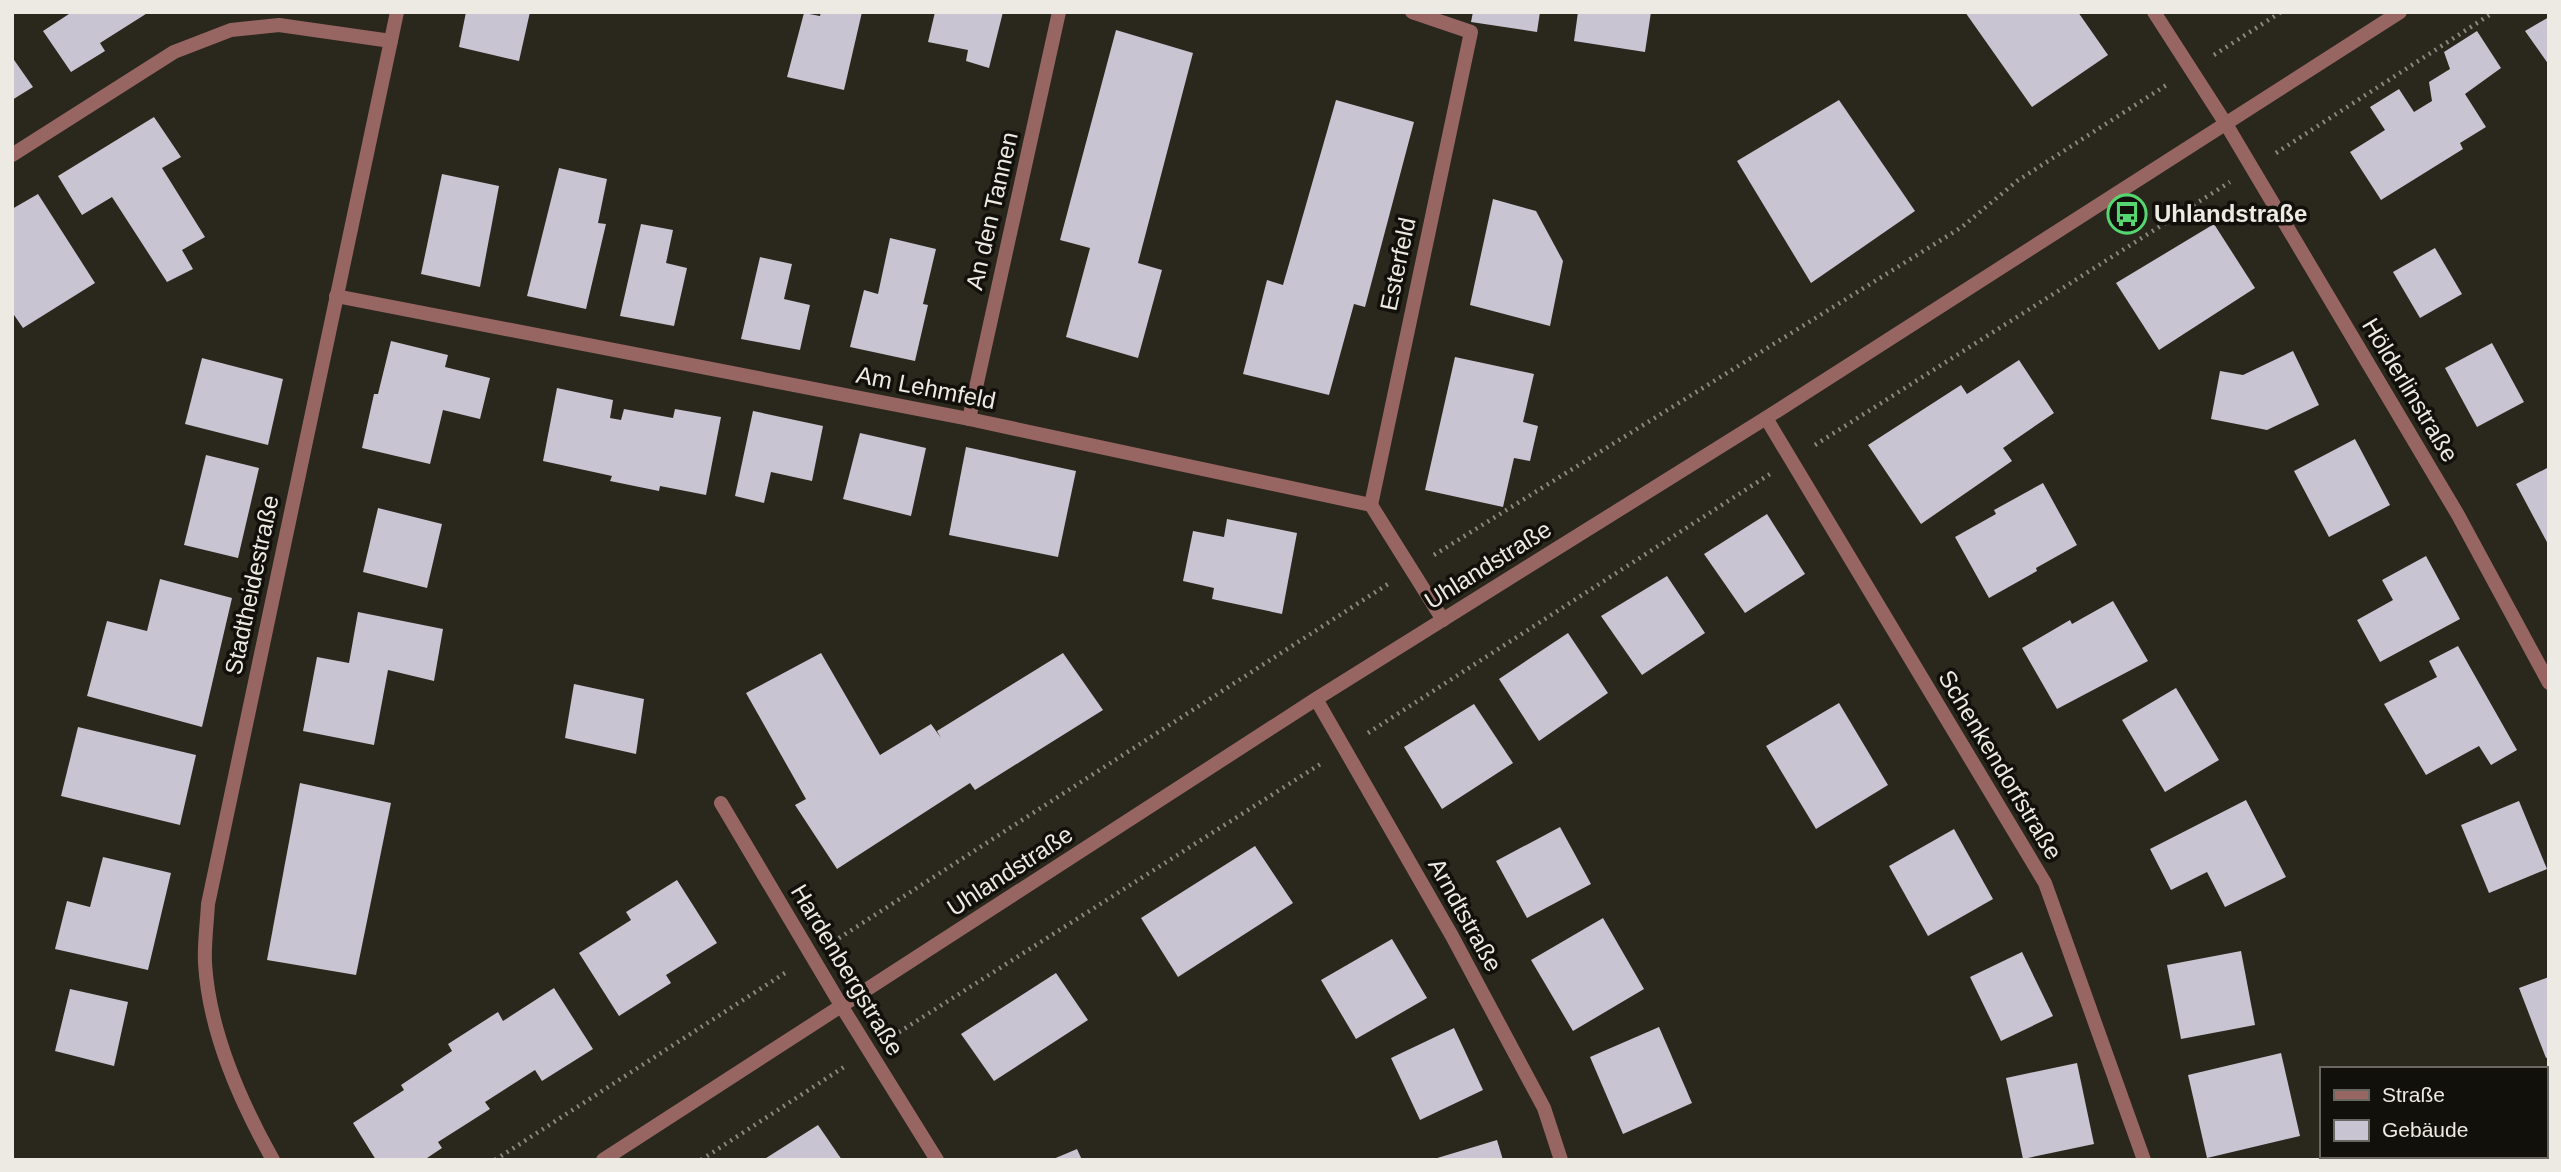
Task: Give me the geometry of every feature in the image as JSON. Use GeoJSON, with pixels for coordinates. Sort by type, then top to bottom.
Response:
{"type":"FeatureCollection","features":[{"type":"Feature","properties":{"kind":"street","name":"Stadtheidestraße"},"geometry":{"type":"LineString","coordinates":[[273,1160],[251,1122],[223,1051],[210,999],[205,963],[208,904],[397,12]]}},
{"type":"Feature","properties":{"kind":"street","name":"An den Tannen"},"geometry":{"type":"LineString","coordinates":[[969,419],[1059,12]]}},
{"type":"Feature","properties":{"kind":"street","name":"Esterfeld"},"geometry":{"type":"LineString","coordinates":[[1371,505],[1471,32],[1412,12]]}},
{"type":"Feature","properties":{"kind":"street","name":"Hölderlinstraße"},"geometry":{"type":"LineString","coordinates":[[2154,12],[2226,124],[2458,515],[2549,682]]}},
{"type":"Feature","properties":{"kind":"street","name":"Uhlandstraße"},"geometry":{"type":"LineString","coordinates":[[603,1160],[1316,699],[1766,418],[2400,12]]}},
{"type":"Feature","properties":{"kind":"street"},"geometry":{"type":"LineString","coordinates":[[12,155],[174,52],[231,30],[279,25],[391,41]]}},
{"type":"Feature","properties":{"kind":"street","name":"Am Lehmfeld"},"geometry":{"type":"LineString","coordinates":[[336,296],[969,419],[1371,505]]}},
{"type":"Feature","properties":{"kind":"street","name":"Schenkendorfstraße"},"geometry":{"type":"LineString","coordinates":[[1766,418],[2045,883],[2144,1160]]}},
{"type":"Feature","properties":{"kind":"street"},"geometry":{"type":"LineString","coordinates":[[1371,505],[1443,620]]}},
{"type":"Feature","properties":{"kind":"street","name":"Arndtstraße"},"geometry":{"type":"LineString","coordinates":[[1316,699],[1452,936],[1544,1108],[1561,1160]]}},
{"type":"Feature","properties":{"kind":"street","name":"Hardenbergstraße"},"geometry":{"type":"LineString","coordinates":[[720,803],[937,1160]]}},
{"type":"Feature","properties":{"kind":"path"},"geometry":{"type":"LineString","coordinates":[[701,1160],[2494,12]]}},
{"type":"Feature","properties":{"kind":"building"},"geometry":{"type":"Polygon","coordinates":[[[72,12],[149,12],[100,43],[105,51],[71,72],[43,31],[72,12]]]}},
{"type":"Feature","properties":{"kind":"building"},"geometry":{"type":"Polygon","coordinates":[[[466,12],[530,12],[519,61],[459,47],[466,12]]]}},
{"type":"Feature","properties":{"kind":"building"},"geometry":{"type":"Polygon","coordinates":[[[821,12],[862,12],[844,90],[787,77],[804,13],[820,16],[821,12]]]}},
{"type":"Feature","properties":{"kind":"building"},"geometry":{"type":"Polygon","coordinates":[[[935,12],[1003,12],[989,68],[966,61],[968,50],[928,42],[935,12]]]}},
{"type":"Feature","properties":{"kind":"building"},"geometry":{"type":"Polygon","coordinates":[[[1473,12],[1540,12],[1537,32],[1471,22],[1473,12]]]}},
{"type":"Feature","properties":{"kind":"building"},"geometry":{"type":"Polygon","coordinates":[[[1578,12],[1651,12],[1645,52],[1574,41],[1578,12]]]}},
{"type":"Feature","properties":{"kind":"building"},"geometry":{"type":"Polygon","coordinates":[[[1965,12],[2078,12],[2108,55],[2032,107],[1965,12]]]}},
{"type":"Feature","properties":{"kind":"building"},"geometry":{"type":"Polygon","coordinates":[[[2549,17],[2549,65],[2525,31],[2549,17]]]}},
{"type":"Feature","properties":{"kind":"building"},"geometry":{"type":"Polygon","coordinates":[[[1116,30],[1193,53],[1138,263],[1162,270],[1138,358],[1066,337],[1090,248],[1060,240],[1116,30]]]}},
{"type":"Feature","properties":{"kind":"building"},"geometry":{"type":"Polygon","coordinates":[[[2477,31],[2501,68],[2465,94],[2486,127],[2460,143],[2463,149],[2381,200],[2350,152],[2385,130],[2370,107],[2399,89],[2414,112],[2432,101],[2429,82],[2450,69],[2444,52],[2477,31]]]}},
{"type":"Feature","properties":{"kind":"building"},"geometry":{"type":"Polygon","coordinates":[[[12,57],[33,87],[12,100],[12,57]]]}},
{"type":"Feature","properties":{"kind":"building"},"geometry":{"type":"Polygon","coordinates":[[[1336,100],[1414,122],[1365,307],[1354,304],[1329,395],[1243,374],[1267,280],[1283,285],[1336,100]]]}},
{"type":"Feature","properties":{"kind":"building"},"geometry":{"type":"Polygon","coordinates":[[[1839,100],[1915,211],[1811,283],[1737,161],[1839,100]]]}},
{"type":"Feature","properties":{"kind":"building"},"geometry":{"type":"Polygon","coordinates":[[[154,117],[181,157],[162,168],[205,237],[182,250],[193,269],[167,282],[112,197],[82,215],[58,176],[154,117]]]}},
{"type":"Feature","properties":{"kind":"building"},"geometry":{"type":"Polygon","coordinates":[[[559,168],[607,179],[598,223],[606,224],[586,309],[527,296],[559,168]]]}},
{"type":"Feature","properties":{"kind":"building"},"geometry":{"type":"Polygon","coordinates":[[[442,174],[499,186],[480,287],[421,274],[442,174]]]}},
{"type":"Feature","properties":{"kind":"building"},"geometry":{"type":"Polygon","coordinates":[[[38,194],[95,283],[23,328],[12,312],[12,209],[38,194]]]}},
{"type":"Feature","properties":{"kind":"building"},"geometry":{"type":"Polygon","coordinates":[[[1493,199],[1536,211],[1563,261],[1550,326],[1470,305],[1493,199]]]}},
{"type":"Feature","properties":{"kind":"building"},"geometry":{"type":"Polygon","coordinates":[[[641,224],[673,230],[666,263],[687,268],[674,326],[620,316],[641,224]]]}},
{"type":"Feature","properties":{"kind":"building"},"geometry":{"type":"Polygon","coordinates":[[[2214,224],[2255,288],[2159,350],[2116,283],[2214,224]]]}},
{"type":"Feature","properties":{"kind":"building"},"geometry":{"type":"Polygon","coordinates":[[[890,238],[936,249],[923,304],[928,305],[915,361],[850,347],[864,290],[878,294],[890,238]]]}},
{"type":"Feature","properties":{"kind":"building"},"geometry":{"type":"Polygon","coordinates":[[[2435,248],[2462,294],[2420,318],[2393,272],[2435,248]]]}},
{"type":"Feature","properties":{"kind":"building"},"geometry":{"type":"Polygon","coordinates":[[[760,257],[792,264],[784,299],[810,305],[800,350],[741,339],[760,257]]]}},
{"type":"Feature","properties":{"kind":"building"},"geometry":{"type":"Polygon","coordinates":[[[391,341],[448,355],[445,367],[490,378],[480,419],[443,410],[430,464],[362,448],[374,394],[378,394],[391,341]]]}},
{"type":"Feature","properties":{"kind":"building"},"geometry":{"type":"Polygon","coordinates":[[[2492,343],[2524,402],[2477,427],[2445,368],[2492,343]]]}},
{"type":"Feature","properties":{"kind":"building"},"geometry":{"type":"Polygon","coordinates":[[[2293,351],[2319,405],[2267,430],[2211,419],[2220,371],[2243,375],[2293,351]]]}},
{"type":"Feature","properties":{"kind":"building"},"geometry":{"type":"Polygon","coordinates":[[[1455,357],[1534,374],[1523,422],[1538,426],[1530,461],[1514,458],[1503,507],[1425,490],[1455,357]]]}},
{"type":"Feature","properties":{"kind":"building"},"geometry":{"type":"Polygon","coordinates":[[[202,358],[283,379],[268,445],[185,424],[202,358]]]}},
{"type":"Feature","properties":{"kind":"building"},"geometry":{"type":"Polygon","coordinates":[[[2019,360],[2054,413],[2003,448],[2012,461],[1921,524],[1868,445],[1961,385],[1967,394],[2019,360]]]}},
{"type":"Feature","properties":{"kind":"building"},"geometry":{"type":"Polygon","coordinates":[[[557,388],[613,400],[610,418],[621,420],[624,409],[673,418],[675,409],[721,417],[706,495],[660,486],[659,491],[610,481],[612,476],[543,461],[557,388]]]}},
{"type":"Feature","properties":{"kind":"building"},"geometry":{"type":"Polygon","coordinates":[[[753,411],[823,426],[812,481],[771,472],[764,503],[735,496],[753,411]]]}},
{"type":"Feature","properties":{"kind":"building"},"geometry":{"type":"Polygon","coordinates":[[[860,433],[926,448],[911,516],[843,499],[860,433]]]}},
{"type":"Feature","properties":{"kind":"building"},"geometry":{"type":"Polygon","coordinates":[[[2355,439],[2390,505],[2329,537],[2294,471],[2355,439]]]}},
{"type":"Feature","properties":{"kind":"building"},"geometry":{"type":"Polygon","coordinates":[[[966,447],[1076,471],[1058,557],[949,535],[966,447]]]}},
{"type":"Feature","properties":{"kind":"building"},"geometry":{"type":"Polygon","coordinates":[[[206,455],[259,468],[238,558],[184,545],[206,455]]]}},
{"type":"Feature","properties":{"kind":"building"},"geometry":{"type":"Polygon","coordinates":[[[2549,467],[2549,546],[2516,484],[2549,467]]]}},
{"type":"Feature","properties":{"kind":"building"},"geometry":{"type":"Polygon","coordinates":[[[2043,483],[2077,545],[1989,598],[1955,537],[1996,514],[1994,510],[2043,483]]]}},
{"type":"Feature","properties":{"kind":"building"},"geometry":{"type":"Polygon","coordinates":[[[378,508],[442,524],[427,588],[363,572],[378,508]]]}},
{"type":"Feature","properties":{"kind":"building"},"geometry":{"type":"Polygon","coordinates":[[[1767,514],[1805,574],[1745,613],[1704,554],[1767,514]]]}},
{"type":"Feature","properties":{"kind":"building"},"geometry":{"type":"Polygon","coordinates":[[[1227,519],[1297,533],[1282,614],[1212,599],[1214,588],[1183,581],[1193,531],[1224,537],[1227,519]]]}},
{"type":"Feature","properties":{"kind":"building"},"geometry":{"type":"Polygon","coordinates":[[[2426,556],[2460,619],[2380,662],[2357,620],[2393,600],[2382,580],[2426,556]]]}},
{"type":"Feature","properties":{"kind":"building"},"geometry":{"type":"Polygon","coordinates":[[[1667,576],[1705,633],[1642,675],[1601,616],[1667,576]]]}},
{"type":"Feature","properties":{"kind":"building"},"geometry":{"type":"Polygon","coordinates":[[[160,579],[232,598],[202,727],[87,696],[107,621],[147,631],[160,579]]]}},
{"type":"Feature","properties":{"kind":"building"},"geometry":{"type":"Polygon","coordinates":[[[2113,601],[2148,661],[2057,709],[2022,648],[2070,620],[2072,624],[2113,601]]]}},
{"type":"Feature","properties":{"kind":"building"},"geometry":{"type":"Polygon","coordinates":[[[358,612],[443,629],[434,681],[388,670],[374,745],[303,731],[317,657],[349,663],[358,612]]]}},
{"type":"Feature","properties":{"kind":"building"},"geometry":{"type":"Polygon","coordinates":[[[1568,633],[1608,693],[1539,741],[1499,679],[1568,633]]]}},
{"type":"Feature","properties":{"kind":"building"},"geometry":{"type":"Polygon","coordinates":[[[2458,646],[2517,750],[2491,765],[2479,746],[2426,775],[2384,704],[2437,677],[2429,661],[2458,646]]]}},
{"type":"Feature","properties":{"kind":"building"},"geometry":{"type":"Polygon","coordinates":[[[821,653],[880,755],[931,724],[941,738],[937,731],[1063,653],[1103,710],[975,790],[970,783],[837,869],[795,805],[806,799],[746,693],[821,653]]]}},
{"type":"Feature","properties":{"kind":"building"},"geometry":{"type":"Polygon","coordinates":[[[574,684],[644,699],[636,754],[565,738],[574,684]]]}},
{"type":"Feature","properties":{"kind":"building"},"geometry":{"type":"Polygon","coordinates":[[[2176,688],[2219,760],[2165,792],[2122,720],[2176,688]]]}},
{"type":"Feature","properties":{"kind":"building"},"geometry":{"type":"Polygon","coordinates":[[[1839,703],[1888,785],[1816,829],[1766,746],[1839,703]]]}},
{"type":"Feature","properties":{"kind":"building"},"geometry":{"type":"Polygon","coordinates":[[[1474,704],[1513,763],[1442,809],[1404,747],[1474,704]]]}},
{"type":"Feature","properties":{"kind":"building"},"geometry":{"type":"Polygon","coordinates":[[[78,727],[196,755],[180,825],[61,796],[78,727]]]}},
{"type":"Feature","properties":{"kind":"building"},"geometry":{"type":"Polygon","coordinates":[[[300,783],[391,803],[356,975],[267,960],[300,783]]]}},
{"type":"Feature","properties":{"kind":"building"},"geometry":{"type":"Polygon","coordinates":[[[2246,800],[2286,877],[2225,907],[2207,872],[2171,890],[2150,849],[2246,800]]]}},
{"type":"Feature","properties":{"kind":"building"},"geometry":{"type":"Polygon","coordinates":[[[2519,801],[2547,869],[2489,893],[2461,825],[2519,801]]]}},
{"type":"Feature","properties":{"kind":"building"},"geometry":{"type":"Polygon","coordinates":[[[1560,827],[1591,884],[1527,918],[1496,861],[1560,827]]]}},
{"type":"Feature","properties":{"kind":"building"},"geometry":{"type":"Polygon","coordinates":[[[1954,829],[1993,899],[1928,936],[1889,866],[1954,829]]]}},
{"type":"Feature","properties":{"kind":"building"},"geometry":{"type":"Polygon","coordinates":[[[1255,846],[1293,903],[1178,977],[1141,918],[1255,846]]]}},
{"type":"Feature","properties":{"kind":"building"},"geometry":{"type":"Polygon","coordinates":[[[103,857],[171,873],[148,970],[55,949],[67,901],[90,907],[103,857]]]}},
{"type":"Feature","properties":{"kind":"building"},"geometry":{"type":"Polygon","coordinates":[[[677,880],[717,943],[666,975],[671,983],[619,1016],[579,953],[631,920],[626,912],[677,880]]]}},
{"type":"Feature","properties":{"kind":"building"},"geometry":{"type":"Polygon","coordinates":[[[1603,918],[1644,989],[1573,1031],[1531,960],[1603,918]]]}},
{"type":"Feature","properties":{"kind":"building"},"geometry":{"type":"Polygon","coordinates":[[[1392,939],[1427,998],[1356,1039],[1321,980],[1392,939]]]}},
{"type":"Feature","properties":{"kind":"building"},"geometry":{"type":"Polygon","coordinates":[[[2241,951],[2255,1025],[2181,1039],[2167,965],[2241,951]]]}},
{"type":"Feature","properties":{"kind":"building"},"geometry":{"type":"Polygon","coordinates":[[[2022,952],[2053,1016],[2001,1041],[1970,977],[2022,952]]]}},
{"type":"Feature","properties":{"kind":"building"},"geometry":{"type":"Polygon","coordinates":[[[1056,973],[1088,1020],[994,1081],[961,1034],[1056,973]]]}},
{"type":"Feature","properties":{"kind":"building"},"geometry":{"type":"Polygon","coordinates":[[[2549,977],[2549,1057],[2546,1058],[2519,988],[2549,977]]]}},
{"type":"Feature","properties":{"kind":"building"},"geometry":{"type":"Polygon","coordinates":[[[554,988],[593,1049],[542,1081],[535,1070],[485,1102],[490,1109],[438,1142],[442,1148],[424,1160],[376,1160],[353,1123],[404,1090],[401,1085],[452,1051],[448,1044],[498,1012],[503,1021],[554,988]]]}},
{"type":"Feature","properties":{"kind":"building"},"geometry":{"type":"Polygon","coordinates":[[[70,989],[128,1002],[114,1066],[55,1051],[70,989]]]}},
{"type":"Feature","properties":{"kind":"building"},"geometry":{"type":"Polygon","coordinates":[[[1659,1027],[1692,1103],[1623,1134],[1590,1057],[1659,1027]]]}},
{"type":"Feature","properties":{"kind":"building"},"geometry":{"type":"Polygon","coordinates":[[[1454,1028],[1483,1090],[1420,1120],[1391,1058],[1454,1028]]]}},
{"type":"Feature","properties":{"kind":"building"},"geometry":{"type":"Polygon","coordinates":[[[2281,1053],[2300,1136],[2207,1158],[2188,1075],[2281,1053]]]}},
{"type":"Feature","properties":{"kind":"building"},"geometry":{"type":"Polygon","coordinates":[[[2077,1063],[2094,1144],[2023,1159],[2006,1078],[2077,1063]]]}},
{"type":"Feature","properties":{"kind":"building"},"geometry":{"type":"Polygon","coordinates":[[[818,1125],[842,1160],[763,1160],[818,1125]]]}},
{"type":"Feature","properties":{"kind":"building"},"geometry":{"type":"Polygon","coordinates":[[[1497,1140],[1503,1160],[1434,1160],[1434,1159],[1497,1140]]]}},
{"type":"Feature","properties":{"kind":"building"},"geometry":{"type":"Polygon","coordinates":[[[1077,1149],[1082,1160],[1051,1160],[1077,1149]]]}},
{"type":"Feature","properties":{"kind":"place","name":"Uhlandstraße"},"geometry":{"type":"Point","coordinates":[2127,214]}}]}
